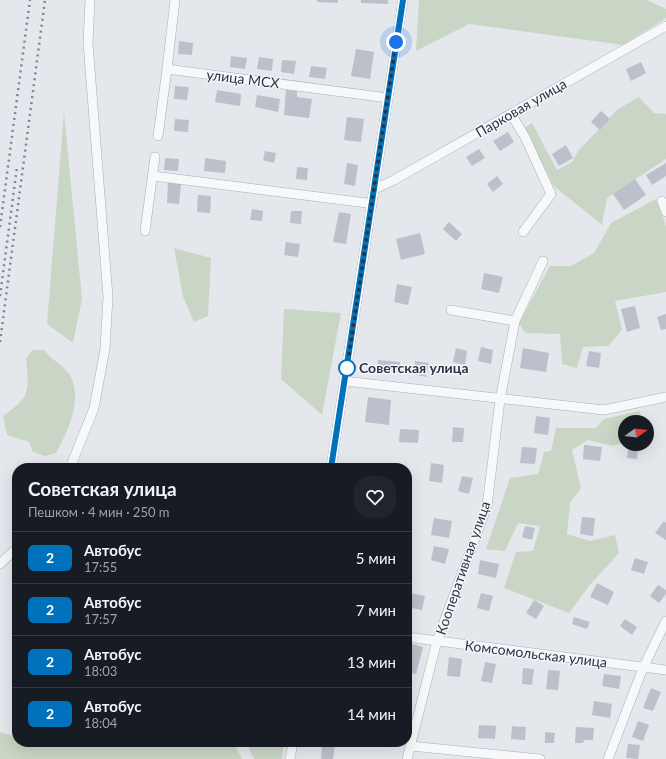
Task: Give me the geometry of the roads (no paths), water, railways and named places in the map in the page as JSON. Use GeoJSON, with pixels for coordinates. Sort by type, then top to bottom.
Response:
{"type":"FeatureCollection","features":[{"type":"Feature","properties":{"kind":"street"},"geometry":{"type":"LineString","coordinates":[[72,463],[94,408],[105,349],[108,298],[106,248],[88,43],[90,0]]}},
{"type":"Feature","properties":{"kind":"street"},"geometry":{"type":"LineString","coordinates":[[158,136],[175,0]]}},
{"type":"Feature","properties":{"kind":"street"},"geometry":{"type":"LineString","coordinates":[[332,463],[403,0]]}},
{"type":"Feature","properties":{"kind":"street","name":"Парковая улица"},"geometry":{"type":"LineString","coordinates":[[374,189],[394,180],[666,26]]}},
{"type":"Feature","properties":{"kind":"street","name":"улица МСХ"},"geometry":{"type":"LineString","coordinates":[[167,69],[388,98]]}},
{"type":"Feature","properties":{"kind":"street"},"geometry":{"type":"LineString","coordinates":[[511,114],[525,137],[551,194],[523,232]]}},
{"type":"Feature","properties":{"kind":"street"},"geometry":{"type":"LineString","coordinates":[[145,232],[155,156]]}},
{"type":"Feature","properties":{"kind":"street"},"geometry":{"type":"LineString","coordinates":[[153,176],[367,203],[372,206]]}},
{"type":"Feature","properties":{"kind":"street"},"geometry":{"type":"LineString","coordinates":[[662,201],[666,212]]}},
{"type":"Feature","properties":{"kind":"street","name":"Кооперативная улица"},"geometry":{"type":"LineString","coordinates":[[412,742],[437,641],[487,506],[500,400],[515,321],[543,261]]}},
{"type":"Feature","properties":{"kind":"street"},"geometry":{"type":"LineString","coordinates":[[451,310],[515,321]]}},
{"type":"Feature","properties":{"kind":"street"},"geometry":{"type":"LineString","coordinates":[[344,381],[500,400],[604,410],[666,397]]}},
{"type":"Feature","properties":{"kind":"street"},"geometry":{"type":"LineString","coordinates":[[0,564],[12,553]]}},
{"type":"Feature","properties":{"kind":"street"},"geometry":{"type":"LineString","coordinates":[[608,759],[643,668],[666,621]]}},
{"type":"Feature","properties":{"kind":"street","name":"Комсомольская улица"},"geometry":{"type":"LineString","coordinates":[[412,638],[666,670]]}},
{"type":"Feature","properties":{"kind":"street"},"geometry":{"type":"LineString","coordinates":[[412,746],[540,759]]}},
{"type":"Feature","properties":{"kind":"street"},"geometry":{"type":"LineString","coordinates":[[290,759],[292,747]]}},
{"type":"Feature","properties":{"kind":"street","name":"Кооперативная улица"},"geometry":{"type":"LineString","coordinates":[[407,759],[411,747]]}},
{"type":"Feature","properties":{"kind":"railway"},"geometry":{"type":"LineString","coordinates":[[0,227],[30,0]]}},
{"type":"Feature","properties":{"kind":"railway"},"geometry":{"type":"LineString","coordinates":[[0,342],[45,0]]}},
{"type":"Feature","properties":{"kind":"railway"},"geometry":{"type":"LineString","coordinates":[[0,296],[17,167]]}},
{"type":"Feature","properties":{"kind":"place","name":"Советская улица"},"geometry":{"type":"Point","coordinates":[347,368]}}]}
